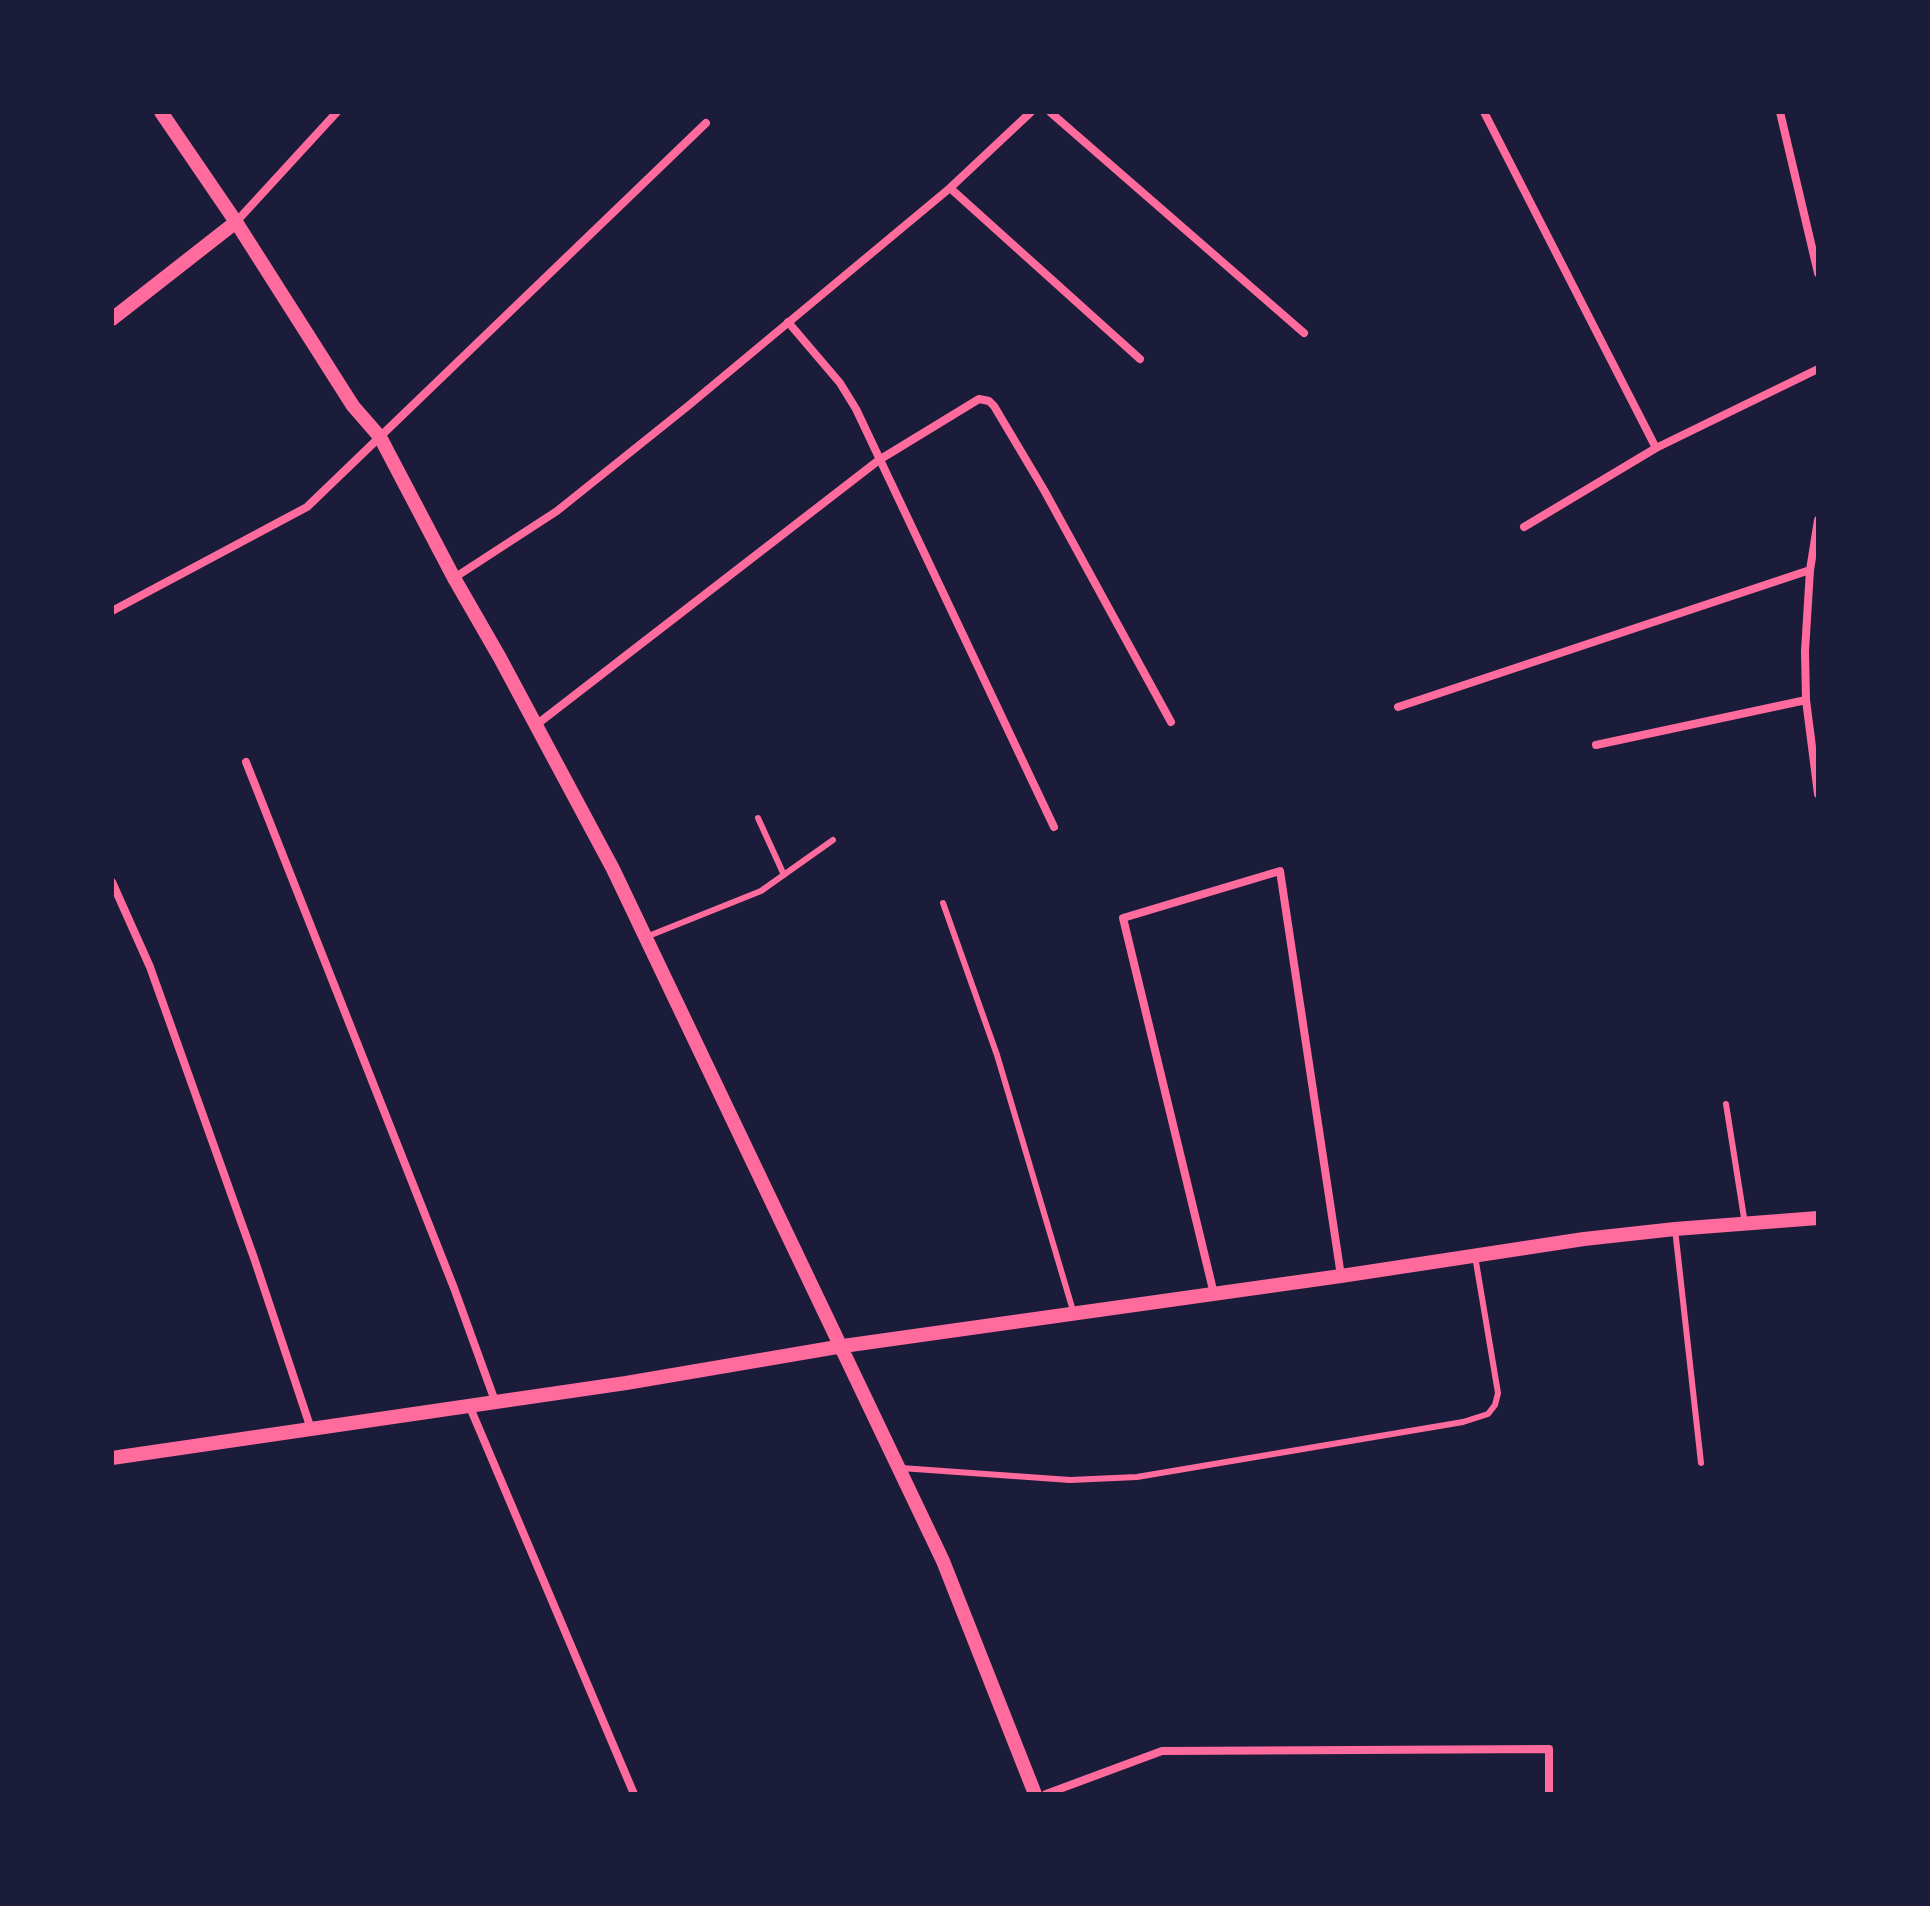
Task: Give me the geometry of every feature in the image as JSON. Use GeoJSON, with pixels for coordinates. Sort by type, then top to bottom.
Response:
{"type":"FeatureCollection","features":[{"type":"Feature","properties":{"kind":"street"},"geometry":{"type":"LineString","coordinates":[[161,112],[236,222],[353,406],[380,437],[613,869],[943,1561],[1035,1794]]}},
{"type":"Feature","properties":{"kind":"street"},"geometry":{"type":"LineString","coordinates":[[112,319],[236,222],[337,112]]}},
{"type":"Feature","properties":{"kind":"street"},"geometry":{"type":"LineString","coordinates":[[454,578],[557,511],[688,406],[950,188],[1031,112]]}},
{"type":"Feature","properties":{"kind":"street"},"geometry":{"type":"LineString","coordinates":[[1050,112],[1304,333]]}},
{"type":"Feature","properties":{"kind":"street"},"geometry":{"type":"LineString","coordinates":[[1484,112],[1656,448]]}},
{"type":"Feature","properties":{"kind":"street"},"geometry":{"type":"LineString","coordinates":[[1780,112],[1818,273]]}},
{"type":"Feature","properties":{"kind":"street"},"geometry":{"type":"LineString","coordinates":[[112,611],[297,514],[706,123]]}},
{"type":"Feature","properties":{"kind":"street"},"geometry":{"type":"LineString","coordinates":[[950,188],[1140,359]]}},
{"type":"Feature","properties":{"kind":"street"},"geometry":{"type":"LineString","coordinates":[[788,322],[840,383],[856,409],[1054,827]]}},
{"type":"Feature","properties":{"kind":"street"},"geometry":{"type":"LineString","coordinates":[[1524,527],[1656,448],[1818,369]]}},
{"type":"Feature","properties":{"kind":"street"},"geometry":{"type":"LineString","coordinates":[[536,725],[879,460],[969,404],[984,399],[994,406],[1044,490],[1171,722]]}},
{"type":"Feature","properties":{"kind":"street"},"geometry":{"type":"LineString","coordinates":[[1818,520],[1810,570],[1805,651],[1806,700],[1818,794]]}},
{"type":"Feature","properties":{"kind":"street"},"geometry":{"type":"LineString","coordinates":[[1398,707],[1810,570]]}},
{"type":"Feature","properties":{"kind":"street"},"geometry":{"type":"LineString","coordinates":[[1596,745],[1806,700]]}},
{"type":"Feature","properties":{"kind":"street"},"geometry":{"type":"LineString","coordinates":[[246,762],[495,1401]]}},
{"type":"Feature","properties":{"kind":"street"},"geometry":{"type":"LineString","coordinates":[[1214,1294],[1123,918],[1280,871],[1341,1276]]}},
{"type":"Feature","properties":{"kind":"street"},"geometry":{"type":"LineString","coordinates":[[112,882],[150,967],[254,1258],[311,1429]]}},
{"type":"Feature","properties":{"kind":"street"},"geometry":{"type":"LineString","coordinates":[[112,1458],[626,1383],[843,1346],[1584,1239],[1818,1218]]}},
{"type":"Feature","properties":{"kind":"street"},"geometry":{"type":"LineString","coordinates":[[469,1405],[634,1794]]}},
{"type":"Feature","properties":{"kind":"street"},"geometry":{"type":"LineString","coordinates":[[1046,1794],[1162,1751],[1549,1749],[1549,1794]]}},
{"type":"Feature","properties":{"kind":"lane"},"geometry":{"type":"LineString","coordinates":[[758,818],[784,875]]}},
{"type":"Feature","properties":{"kind":"lane"},"geometry":{"type":"LineString","coordinates":[[646,937],[761,891],[833,840]]}},
{"type":"Feature","properties":{"kind":"lane"},"geometry":{"type":"LineString","coordinates":[[943,903],[997,1055],[1074,1314]]}},
{"type":"Feature","properties":{"kind":"lane"},"geometry":{"type":"LineString","coordinates":[[1726,1104],[1745,1224]]}},
{"type":"Feature","properties":{"kind":"lane"},"geometry":{"type":"LineString","coordinates":[[1675,1229],[1701,1463]]}},
{"type":"Feature","properties":{"kind":"lane"},"geometry":{"type":"LineString","coordinates":[[900,1468],[1070,1480],[1127,1478],[1480,1417],[1492,1411],[1498,1393],[1475,1256]]}}]}
